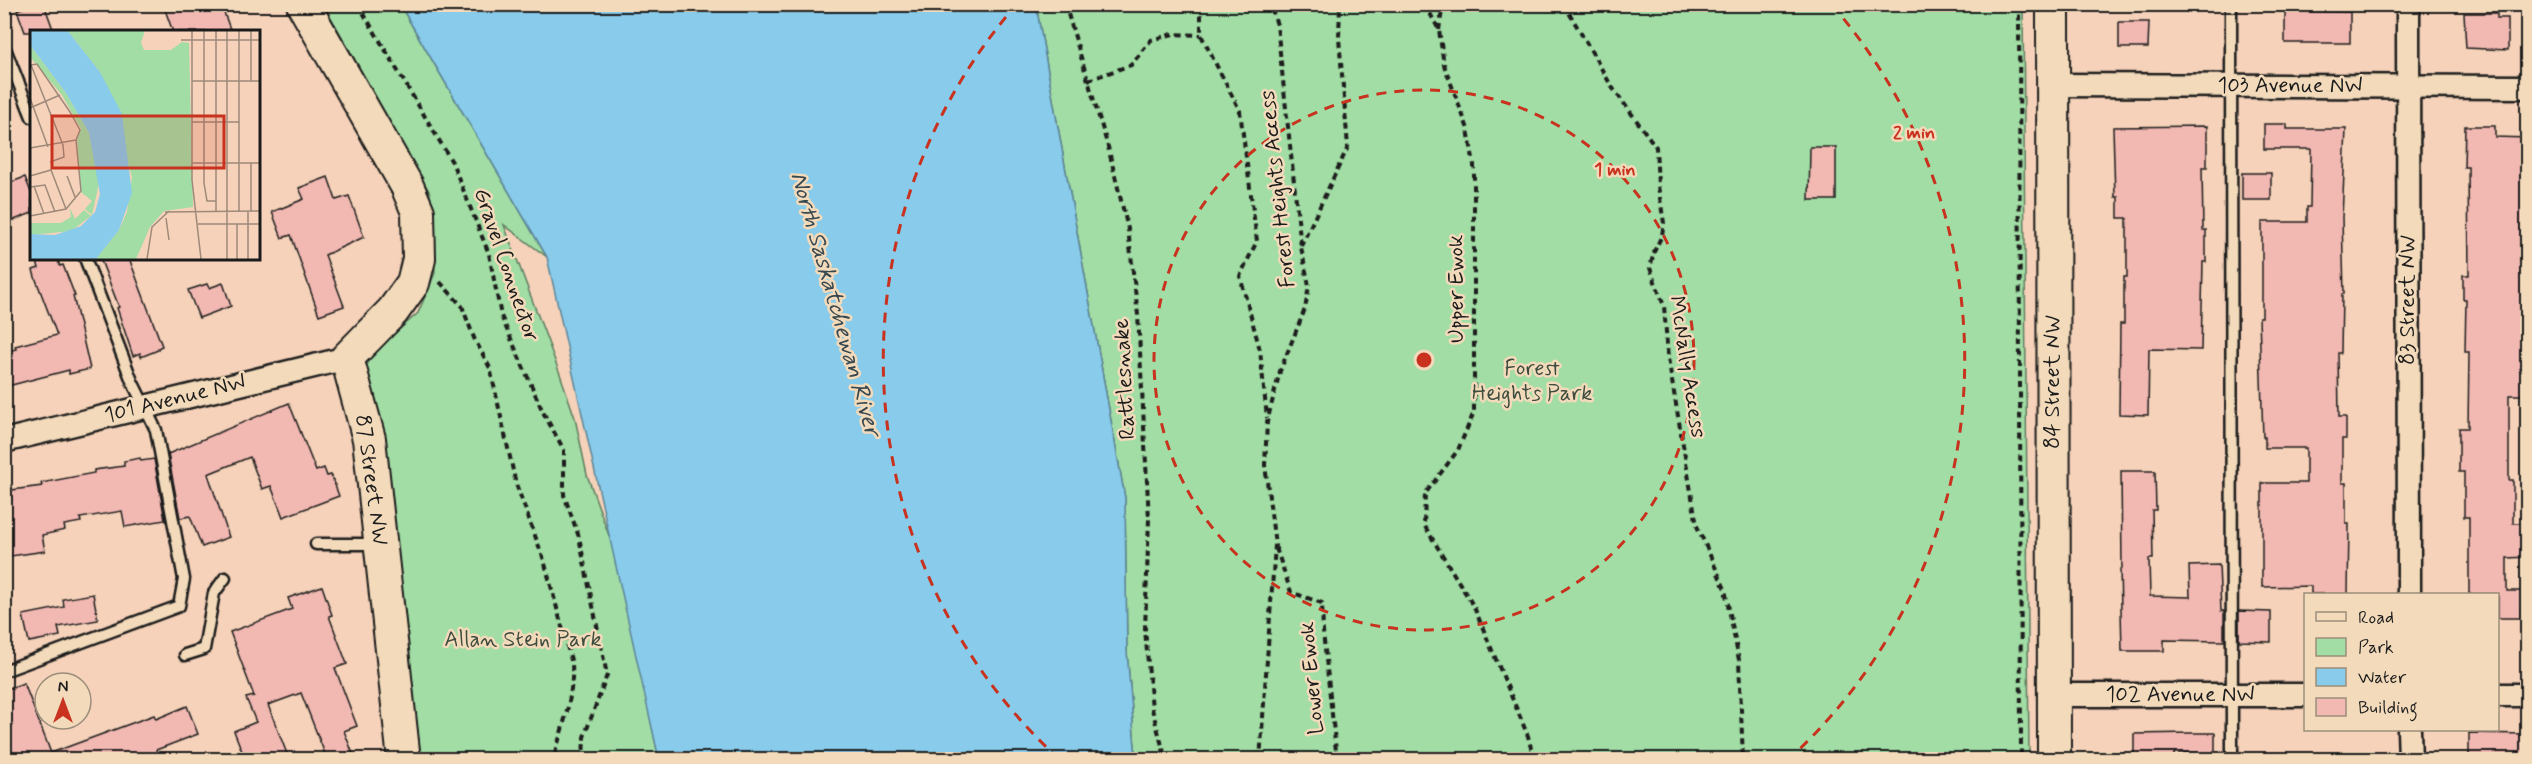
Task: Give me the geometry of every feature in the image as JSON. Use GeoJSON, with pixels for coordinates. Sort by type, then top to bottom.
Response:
{"type":"FeatureCollection","features":[{"type":"Feature","properties":{"kind":"street"},"geometry":{"type":"LineString","coordinates":[[303,4],[407,186],[418,212],[418,259],[413,283],[393,311],[347,358]]}},
{"type":"Feature","properties":{"kind":"street","name":"84 Street NW"},"geometry":{"type":"LineString","coordinates":[[2053,4],[2054,759]]}},
{"type":"Feature","properties":{"kind":"street","name":"83 Street NW"},"geometry":{"type":"LineString","coordinates":[[2408,4],[2409,593]]}},
{"type":"Feature","properties":{"kind":"street","name":"103 Avenue NW"},"geometry":{"type":"LineString","coordinates":[[2052,85],[2528,87]]}},
{"type":"Feature","properties":{"kind":"street","name":"101 Avenue NW"},"geometry":{"type":"LineString","coordinates":[[4,441],[347,358]]}},
{"type":"Feature","properties":{"kind":"street","name":"87 Street NW"},"geometry":{"type":"LineString","coordinates":[[347,358],[369,439],[404,759]]}},
{"type":"Feature","properties":{"kind":"street","name":"102 Avenue NW"},"geometry":{"type":"LineString","coordinates":[[2054,695],[2304,695]]}},
{"type":"Feature","properties":{"kind":"street"},"geometry":{"type":"LineString","coordinates":[[2499,695],[2528,695]]}},
{"type":"Feature","properties":{"kind":"street"},"geometry":{"type":"LineString","coordinates":[[2409,731],[2409,759]]}},
{"type":"Feature","properties":{"kind":"lane"},"geometry":{"type":"LineString","coordinates":[[2231,4],[2232,759]]}},
{"type":"Feature","properties":{"kind":"lane"},"geometry":{"type":"LineString","coordinates":[[4,46],[30,112]]}},
{"type":"Feature","properties":{"kind":"lane"},"geometry":{"type":"LineString","coordinates":[[4,671],[179,606],[184,579],[156,430],[132,381],[86,260]]}},
{"type":"Feature","properties":{"kind":"lane"},"geometry":{"type":"LineString","coordinates":[[316,544],[381,544]]}},
{"type":"Feature","properties":{"kind":"lane"},"geometry":{"type":"LineString","coordinates":[[185,655],[204,649],[214,594],[225,578]]}},
{"type":"Feature","properties":{"kind":"path","name":"Gravel Connector"},"geometry":{"type":"LineString","coordinates":[[358,4],[452,162],[489,254],[501,316],[543,412],[564,450],[564,495],[579,537],[607,675],[584,737],[584,759]]}},
{"type":"Feature","properties":{"kind":"path","name":"Rattlesnake"},"geometry":{"type":"LineString","coordinates":[[1065,4],[1108,147],[1128,229],[1138,315],[1149,519],[1145,629],[1152,709],[1166,759]]}},
{"type":"Feature","properties":{"kind":"path"},"geometry":{"type":"LineString","coordinates":[[1199,4],[1201,35],[1240,111],[1257,241],[1240,276],[1260,351],[1267,422]]}},
{"type":"Feature","properties":{"kind":"path","name":"Forest Heights Access"},"geometry":{"type":"LineString","coordinates":[[1260,759],[1275,545],[1265,465],[1267,422],[1280,371],[1305,309],[1309,286],[1301,247],[1277,26],[1270,4]]}},
{"type":"Feature","properties":{"kind":"path"},"geometry":{"type":"LineString","coordinates":[[1301,247],[1348,147],[1338,38],[1340,4]]}},
{"type":"Feature","properties":{"kind":"path","name":"Upper Ewok"},"geometry":{"type":"LineString","coordinates":[[1425,4],[1439,30],[1444,65],[1468,129],[1474,165],[1474,412],[1458,450],[1425,494],[1424,525],[1474,607],[1528,736],[1534,759]]}},
{"type":"Feature","properties":{"kind":"path"},"geometry":{"type":"LineString","coordinates":[[1439,30],[1443,4]]}},
{"type":"Feature","properties":{"kind":"path","name":"McNally Access"},"geometry":{"type":"LineString","coordinates":[[1564,4],[1574,26],[1612,87],[1656,147],[1658,186],[1664,223],[1650,268],[1664,306],[1668,358],[1696,526],[1725,589],[1739,660],[1743,759]]}},
{"type":"Feature","properties":{"kind":"path"},"geometry":{"type":"LineString","coordinates":[[2019,4],[2021,759]]}},
{"type":"Feature","properties":{"kind":"path"},"geometry":{"type":"LineString","coordinates":[[1088,80],[1131,65],[1151,40],[1173,34],[1201,35]]}},
{"type":"Feature","properties":{"kind":"path"},"geometry":{"type":"LineString","coordinates":[[418,259],[462,306],[474,338],[490,368],[516,484],[544,560],[573,675],[566,713],[553,759]]}},
{"type":"Feature","properties":{"kind":"path","name":"Lower Ewok"},"geometry":{"type":"LineString","coordinates":[[1275,545],[1292,592],[1322,603],[1337,759]]}},
{"type":"Feature","properties":{"kind":"green space","name":"Allan Stein Park"},"geometry":{"type":"Polygon","coordinates":[[[324,5],[400,5],[547,257],[504,225],[575,418],[587,475],[616,555],[659,759],[421,759],[380,415],[364,376],[368,361],[374,352],[418,313],[435,273],[430,193],[324,5]]]}},
{"type":"Feature","properties":{"kind":"green space","name":"Forest Heights Park"},"geometry":{"type":"Polygon","coordinates":[[[1036,5],[2023,5],[2029,759],[1136,759],[1127,651],[1125,498],[1036,5]]]}},
{"type":"Feature","properties":{"kind":"water","name":"North Saskatchewan River"},"geometry":{"type":"Polygon","coordinates":[[[400,5],[1036,5],[1125,498],[1127,651],[1136,759],[659,759],[547,257],[400,5]]]}},
{"type":"Feature","properties":{"kind":"building"},"geometry":{"type":"Polygon","coordinates":[[[32,4],[44,4],[53,30],[25,32],[17,10],[32,4]]]}},
{"type":"Feature","properties":{"kind":"building"},"geometry":{"type":"Polygon","coordinates":[[[163,4],[221,4],[230,30],[172,30],[163,4]]]}},
{"type":"Feature","properties":{"kind":"building"},"geometry":{"type":"Polygon","coordinates":[[[2285,11],[2350,12],[2350,43],[2285,43],[2285,11]]]}},
{"type":"Feature","properties":{"kind":"building"},"geometry":{"type":"Polygon","coordinates":[[[2464,13],[2497,13],[2497,18],[2508,18],[2508,50],[2466,48],[2464,13]]]}},
{"type":"Feature","properties":{"kind":"building"},"geometry":{"type":"Polygon","coordinates":[[[2119,22],[2149,22],[2148,48],[2119,48],[2119,22]]]}},
{"type":"Feature","properties":{"kind":"building"},"geometry":{"type":"Polygon","coordinates":[[[2264,124],[2287,124],[2287,129],[2346,129],[2342,218],[2344,294],[2342,294],[2341,353],[2338,353],[2339,417],[2346,417],[2346,439],[2342,439],[2342,483],[2346,483],[2346,524],[2349,524],[2348,593],[2311,593],[2311,586],[2262,587],[2262,483],[2306,483],[2306,448],[2265,448],[2259,317],[2262,317],[2262,222],[2307,222],[2307,207],[2310,207],[2311,149],[2264,149],[2264,124]]]}},
{"type":"Feature","properties":{"kind":"building"},"geometry":{"type":"Polygon","coordinates":[[[2207,126],[2207,167],[2202,167],[2206,262],[2203,262],[2201,350],[2149,349],[2148,415],[2119,414],[2120,324],[2124,324],[2127,218],[2118,218],[2118,197],[2115,197],[2113,127],[2207,126]]]}},
{"type":"Feature","properties":{"kind":"building"},"geometry":{"type":"Polygon","coordinates":[[[2465,126],[2495,126],[2495,137],[2528,138],[2528,395],[2509,395],[2509,480],[2513,480],[2513,523],[2528,523],[2528,557],[2507,558],[2507,591],[2528,591],[2528,609],[2521,609],[2521,618],[2499,618],[2499,593],[2469,593],[2469,517],[2464,517],[2464,472],[2459,472],[2459,428],[2468,428],[2469,352],[2465,352],[2466,299],[2463,299],[2463,275],[2469,275],[2468,167],[2464,167],[2465,126]]]}},
{"type":"Feature","properties":{"kind":"building"},"geometry":{"type":"Polygon","coordinates":[[[1810,147],[1836,147],[1836,200],[1809,200],[1810,147]]]}},
{"type":"Feature","properties":{"kind":"building"},"geometry":{"type":"Polygon","coordinates":[[[2242,173],[2271,173],[2271,200],[2242,200],[2242,173]]]}},
{"type":"Feature","properties":{"kind":"building"},"geometry":{"type":"Polygon","coordinates":[[[25,177],[30,190],[30,214],[4,224],[4,185],[25,177]]]}},
{"type":"Feature","properties":{"kind":"building"},"geometry":{"type":"Polygon","coordinates":[[[328,177],[336,200],[349,196],[364,237],[325,255],[344,306],[319,315],[291,235],[282,238],[272,212],[304,199],[299,188],[328,177]]]}},
{"type":"Feature","properties":{"kind":"building"},"geometry":{"type":"Polygon","coordinates":[[[37,260],[58,260],[60,266],[63,265],[75,296],[73,296],[90,369],[69,374],[69,370],[4,387],[4,352],[16,349],[15,346],[57,335],[33,270],[39,268],[37,260]]]}},
{"type":"Feature","properties":{"kind":"building"},"geometry":{"type":"Polygon","coordinates":[[[101,260],[130,260],[162,346],[158,350],[141,357],[140,353],[133,356],[117,308],[119,307],[101,260]]]}},
{"type":"Feature","properties":{"kind":"building"},"geometry":{"type":"Polygon","coordinates":[[[223,283],[231,306],[199,318],[188,290],[207,284],[209,288],[223,283]]]}},
{"type":"Feature","properties":{"kind":"building"},"geometry":{"type":"Polygon","coordinates":[[[289,403],[316,471],[324,468],[327,476],[331,475],[339,496],[283,517],[271,486],[262,489],[250,457],[208,474],[229,537],[202,547],[190,516],[180,518],[168,454],[289,403]]]}},
{"type":"Feature","properties":{"kind":"building"},"geometry":{"type":"Polygon","coordinates":[[[140,458],[141,461],[154,459],[165,520],[125,527],[122,511],[80,518],[81,522],[64,525],[65,530],[42,535],[45,551],[4,557],[4,491],[42,486],[41,483],[94,473],[94,470],[124,466],[124,461],[140,458]]]}},
{"type":"Feature","properties":{"kind":"building"},"geometry":{"type":"Polygon","coordinates":[[[2121,471],[2155,471],[2156,510],[2152,510],[2153,559],[2149,559],[2150,596],[2190,597],[2189,566],[2219,565],[2221,611],[2224,611],[2224,641],[2164,640],[2164,651],[2122,651],[2121,471]]]}},
{"type":"Feature","properties":{"kind":"building"},"geometry":{"type":"Polygon","coordinates":[[[322,586],[332,615],[329,616],[347,664],[335,668],[357,726],[344,731],[355,759],[327,759],[301,693],[268,705],[289,759],[245,759],[234,731],[256,722],[246,698],[254,696],[230,632],[292,609],[288,598],[322,586]]]}},
{"type":"Feature","properties":{"kind":"building"},"geometry":{"type":"Polygon","coordinates":[[[93,594],[98,620],[58,627],[60,636],[29,642],[23,615],[64,607],[63,599],[93,594]]]}},
{"type":"Feature","properties":{"kind":"building"},"geometry":{"type":"Polygon","coordinates":[[[2239,611],[2271,612],[2271,642],[2239,641],[2239,611]]]}},
{"type":"Feature","properties":{"kind":"building"},"geometry":{"type":"Polygon","coordinates":[[[24,683],[33,706],[33,731],[43,731],[51,753],[154,715],[156,719],[187,706],[198,734],[156,750],[160,759],[4,759],[4,690],[24,683]]]}},
{"type":"Feature","properties":{"kind":"building"},"geometry":{"type":"Polygon","coordinates":[[[2215,733],[2215,753],[2174,753],[2174,759],[2134,759],[2134,734],[2215,733]]]}},
{"type":"Feature","properties":{"kind":"building"},"geometry":{"type":"Polygon","coordinates":[[[2469,733],[2528,734],[2528,759],[2469,759],[2469,733]]]}}]}
